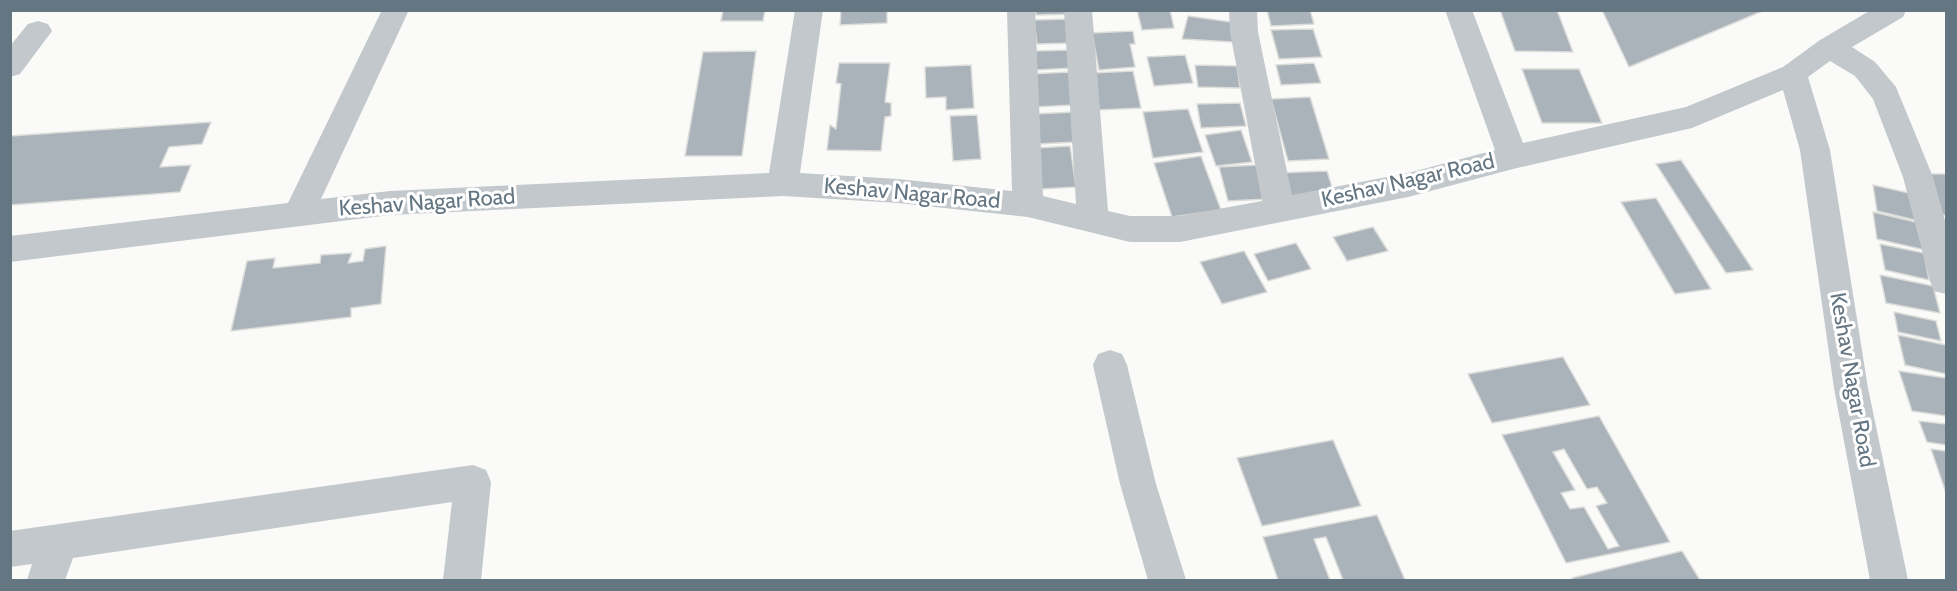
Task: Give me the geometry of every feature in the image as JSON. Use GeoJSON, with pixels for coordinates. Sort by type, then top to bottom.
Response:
{"type":"FeatureCollection","features":[{"type":"Feature","properties":{"kind":"street"},"geometry":{"type":"LineString","coordinates":[[298,214],[396,10]]}},
{"type":"Feature","properties":{"kind":"street"},"geometry":{"type":"LineString","coordinates":[[783,183],[809,10]]}},
{"type":"Feature","properties":{"kind":"street"},"geometry":{"type":"LineString","coordinates":[[1021,10],[1028,205]]}},
{"type":"Feature","properties":{"kind":"street"},"geometry":{"type":"LineString","coordinates":[[1078,10],[1093,220]]}},
{"type":"Feature","properties":{"kind":"street"},"geometry":{"type":"LineString","coordinates":[[1244,10],[1244,32],[1279,210]]}},
{"type":"Feature","properties":{"kind":"street"},"geometry":{"type":"LineString","coordinates":[[1458,10],[1496,116],[1513,156]]}},
{"type":"Feature","properties":{"kind":"street","name":"Keshav Nagar Road"},"geometry":{"type":"LineString","coordinates":[[10,249],[390,203],[783,183],[898,191],[1028,205],[1130,229],[1180,228],[1407,184],[1513,156],[1692,117],[1792,74],[1885,12]]}},
{"type":"Feature","properties":{"kind":"street"},"geometry":{"type":"LineString","coordinates":[[10,29],[38,31],[10,67]]}},
{"type":"Feature","properties":{"kind":"street"},"geometry":{"type":"LineString","coordinates":[[1830,47],[1865,69],[1886,95],[1918,177],[1947,281]]}},
{"type":"Feature","properties":{"kind":"street","name":"Keshav Nagar Road"},"geometry":{"type":"LineString","coordinates":[[1792,74],[1815,150],[1851,388],[1889,580]]}},
{"type":"Feature","properties":{"kind":"street"},"geometry":{"type":"LineString","coordinates":[[1110,365],[1138,484],[1167,580]]}},
{"type":"Feature","properties":{"kind":"street"},"geometry":{"type":"LineString","coordinates":[[10,549],[473,482],[462,580]]}},
{"type":"Feature","properties":{"kind":"street"},"geometry":{"type":"LineString","coordinates":[[46,580],[59,542]]}},
{"type":"Feature","properties":{"kind":"building"},"geometry":{"type":"Polygon","coordinates":[[[723,10],[765,10],[763,21],[721,21],[723,10]]]}},
{"type":"Feature","properties":{"kind":"building"},"geometry":{"type":"Polygon","coordinates":[[[841,10],[887,10],[887,23],[840,25],[841,10]]]}},
{"type":"Feature","properties":{"kind":"building"},"geometry":{"type":"Polygon","coordinates":[[[1035,10],[1077,10],[1077,14],[1036,15],[1035,10]]]}},
{"type":"Feature","properties":{"kind":"building"},"geometry":{"type":"Polygon","coordinates":[[[1137,10],[1170,10],[1174,28],[1142,30],[1137,10]]]}},
{"type":"Feature","properties":{"kind":"building"},"geometry":{"type":"Polygon","coordinates":[[[1267,10],[1310,10],[1314,24],[1271,26],[1267,10]]]}},
{"type":"Feature","properties":{"kind":"building"},"geometry":{"type":"Polygon","coordinates":[[[1500,10],[1557,10],[1573,52],[1515,51],[1500,10]]]}},
{"type":"Feature","properties":{"kind":"building"},"geometry":{"type":"Polygon","coordinates":[[[1602,10],[1765,10],[1629,67],[1602,10]]]}},
{"type":"Feature","properties":{"kind":"building"},"geometry":{"type":"Polygon","coordinates":[[[1188,16],[1231,22],[1233,42],[1182,39],[1188,16]]]}},
{"type":"Feature","properties":{"kind":"building"},"geometry":{"type":"Polygon","coordinates":[[[1070,19],[1074,43],[1037,44],[1034,20],[1070,19]]]}},
{"type":"Feature","properties":{"kind":"building"},"geometry":{"type":"Polygon","coordinates":[[[1313,29],[1322,57],[1279,59],[1271,30],[1313,29]]]}},
{"type":"Feature","properties":{"kind":"building"},"geometry":{"type":"Polygon","coordinates":[[[1133,31],[1135,44],[1130,44],[1135,67],[1099,70],[1092,33],[1133,31]]]}},
{"type":"Feature","properties":{"kind":"building"},"geometry":{"type":"Polygon","coordinates":[[[1071,50],[1074,68],[1035,70],[1033,51],[1071,50]]]}},
{"type":"Feature","properties":{"kind":"building"},"geometry":{"type":"Polygon","coordinates":[[[756,51],[742,156],[685,156],[703,52],[756,51]]]}},
{"type":"Feature","properties":{"kind":"building"},"geometry":{"type":"Polygon","coordinates":[[[1185,55],[1193,83],[1154,86],[1147,57],[1185,55]]]}},
{"type":"Feature","properties":{"kind":"building"},"geometry":{"type":"Polygon","coordinates":[[[839,63],[890,63],[885,102],[891,103],[891,116],[885,117],[881,151],[827,150],[830,125],[836,129],[841,84],[836,83],[839,63]]]}},
{"type":"Feature","properties":{"kind":"building"},"geometry":{"type":"Polygon","coordinates":[[[1314,63],[1321,83],[1281,85],[1276,65],[1314,63]]]}},
{"type":"Feature","properties":{"kind":"building"},"geometry":{"type":"Polygon","coordinates":[[[971,65],[974,108],[946,110],[946,97],[926,98],[925,67],[971,65]]]}},
{"type":"Feature","properties":{"kind":"building"},"geometry":{"type":"Polygon","coordinates":[[[1195,65],[1237,66],[1240,88],[1198,87],[1195,65]]]}},
{"type":"Feature","properties":{"kind":"building"},"geometry":{"type":"Polygon","coordinates":[[[1522,69],[1579,69],[1602,123],[1542,123],[1522,69]]]}},
{"type":"Feature","properties":{"kind":"building"},"geometry":{"type":"Polygon","coordinates":[[[1133,71],[1141,108],[1098,110],[1092,73],[1133,71]]]}},
{"type":"Feature","properties":{"kind":"building"},"geometry":{"type":"Polygon","coordinates":[[[1069,72],[1074,105],[1033,107],[1030,74],[1069,72]]]}},
{"type":"Feature","properties":{"kind":"building"},"geometry":{"type":"Polygon","coordinates":[[[1310,97],[1329,159],[1288,161],[1271,99],[1310,97]]]}},
{"type":"Feature","properties":{"kind":"building"},"geometry":{"type":"Polygon","coordinates":[[[1240,103],[1246,126],[1201,128],[1197,104],[1240,103]]]}},
{"type":"Feature","properties":{"kind":"building"},"geometry":{"type":"Polygon","coordinates":[[[1188,109],[1203,152],[1153,158],[1143,112],[1188,109]]]}},
{"type":"Feature","properties":{"kind":"building"},"geometry":{"type":"Polygon","coordinates":[[[1073,112],[1077,142],[1037,144],[1034,114],[1073,112]]]}},
{"type":"Feature","properties":{"kind":"building"},"geometry":{"type":"Polygon","coordinates":[[[977,115],[981,159],[953,161],[950,116],[977,115]]]}},
{"type":"Feature","properties":{"kind":"building"},"geometry":{"type":"Polygon","coordinates":[[[211,122],[202,144],[169,147],[160,167],[191,165],[180,192],[10,205],[10,136],[211,122]]]}},
{"type":"Feature","properties":{"kind":"building"},"geometry":{"type":"Polygon","coordinates":[[[1241,130],[1252,162],[1216,166],[1205,135],[1241,130]]]}},
{"type":"Feature","properties":{"kind":"building"},"geometry":{"type":"Polygon","coordinates":[[[1070,146],[1076,187],[1041,189],[1036,148],[1070,146]]]}},
{"type":"Feature","properties":{"kind":"building"},"geometry":{"type":"Polygon","coordinates":[[[1201,156],[1221,210],[1172,217],[1154,163],[1201,156]]]}},
{"type":"Feature","properties":{"kind":"building"},"geometry":{"type":"Polygon","coordinates":[[[1681,160],[1753,270],[1726,273],[1656,164],[1681,160]]]}},
{"type":"Feature","properties":{"kind":"building"},"geometry":{"type":"Polygon","coordinates":[[[1258,165],[1267,199],[1228,201],[1219,167],[1258,165]]]}},
{"type":"Feature","properties":{"kind":"building"},"geometry":{"type":"Polygon","coordinates":[[[1327,171],[1335,197],[1285,200],[1278,173],[1327,171]]]}},
{"type":"Feature","properties":{"kind":"building"},"geometry":{"type":"Polygon","coordinates":[[[1919,174],[1946,174],[1946,215],[1943,215],[1919,174]]]}},
{"type":"Feature","properties":{"kind":"building"},"geometry":{"type":"Polygon","coordinates":[[[1873,185],[1918,195],[1923,222],[1877,211],[1873,185]]]}},
{"type":"Feature","properties":{"kind":"building"},"geometry":{"type":"Polygon","coordinates":[[[1656,198],[1711,289],[1675,294],[1621,202],[1656,198]]]}},
{"type":"Feature","properties":{"kind":"building"},"geometry":{"type":"Polygon","coordinates":[[[1873,212],[1924,224],[1929,251],[1877,239],[1873,212]]]}},
{"type":"Feature","properties":{"kind":"building"},"geometry":{"type":"Polygon","coordinates":[[[1373,227],[1388,251],[1347,261],[1333,237],[1373,227]]]}},
{"type":"Feature","properties":{"kind":"building"},"geometry":{"type":"Polygon","coordinates":[[[1296,243],[1311,269],[1268,281],[1254,254],[1296,243]]]}},
{"type":"Feature","properties":{"kind":"building"},"geometry":{"type":"Polygon","coordinates":[[[1880,244],[1924,253],[1929,280],[1885,270],[1880,244]]]}},
{"type":"Feature","properties":{"kind":"building"},"geometry":{"type":"Polygon","coordinates":[[[386,246],[381,304],[351,308],[351,317],[231,331],[247,261],[275,258],[273,268],[320,263],[321,255],[352,253],[348,263],[363,261],[365,249],[386,246]]]}},
{"type":"Feature","properties":{"kind":"building"},"geometry":{"type":"Polygon","coordinates":[[[1244,251],[1267,292],[1222,304],[1200,262],[1244,251]]]}},
{"type":"Feature","properties":{"kind":"building"},"geometry":{"type":"Polygon","coordinates":[[[1880,275],[1933,286],[1940,313],[1886,303],[1880,275]]]}},
{"type":"Feature","properties":{"kind":"building"},"geometry":{"type":"Polygon","coordinates":[[[1894,312],[1936,321],[1941,341],[1898,332],[1894,312]]]}},
{"type":"Feature","properties":{"kind":"building"},"geometry":{"type":"Polygon","coordinates":[[[1898,335],[1946,345],[1946,374],[1905,365],[1898,335]]]}},
{"type":"Feature","properties":{"kind":"building"},"geometry":{"type":"Polygon","coordinates":[[[1563,357],[1590,405],[1492,423],[1468,374],[1563,357]]]}},
{"type":"Feature","properties":{"kind":"building"},"geometry":{"type":"Polygon","coordinates":[[[1899,371],[1946,378],[1946,416],[1912,411],[1899,371]]]}},
{"type":"Feature","properties":{"kind":"building"},"geometry":{"type":"Polygon","coordinates":[[[1599,416],[1670,542],[1566,563],[1502,435],[1599,416]],[[1564,449],[1553,452],[1575,490],[1561,493],[1570,509],[1584,507],[1608,549],[1619,546],[1596,506],[1607,503],[1597,487],[1587,489],[1564,449]]]}},
{"type":"Feature","properties":{"kind":"building"},"geometry":{"type":"Polygon","coordinates":[[[1919,421],[1946,424],[1946,445],[1927,442],[1919,421]]]}},
{"type":"Feature","properties":{"kind":"building"},"geometry":{"type":"Polygon","coordinates":[[[1333,440],[1361,506],[1262,526],[1237,458],[1333,440]]]}},
{"type":"Feature","properties":{"kind":"building"},"geometry":{"type":"Polygon","coordinates":[[[1931,449],[1946,451],[1946,493],[1931,449]]]}},
{"type":"Feature","properties":{"kind":"building"},"geometry":{"type":"Polygon","coordinates":[[[1377,515],[1405,580],[1343,580],[1326,537],[1314,539],[1330,580],[1278,580],[1263,537],[1377,515]]]}},
{"type":"Feature","properties":{"kind":"building"},"geometry":{"type":"Polygon","coordinates":[[[1682,551],[1700,580],[1573,580],[1572,578],[1682,551]]]}}]}
